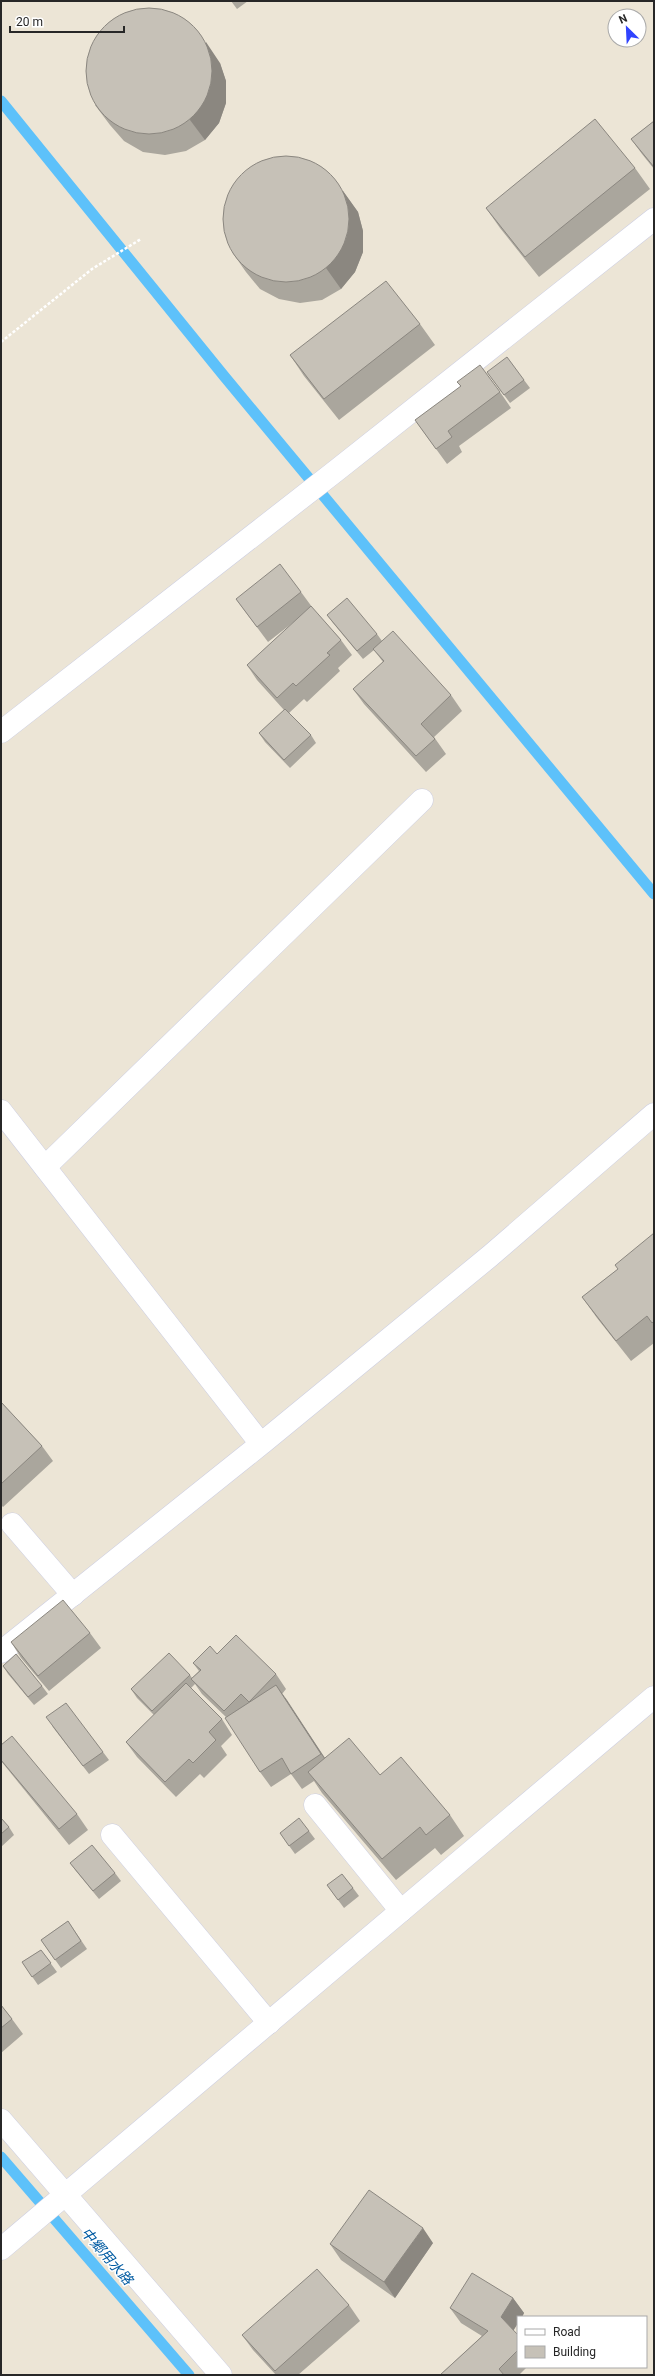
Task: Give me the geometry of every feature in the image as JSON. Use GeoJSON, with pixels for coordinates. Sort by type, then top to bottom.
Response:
{"type":"FeatureCollection","features":[{"type":"Feature","properties":{"kind":"street"},"geometry":{"type":"LineString","coordinates":[[1,732],[331,475],[654,219]]}},
{"type":"Feature","properties":{"kind":"street"},"geometry":{"type":"LineString","coordinates":[[45,1167],[422,800]]}},
{"type":"Feature","properties":{"kind":"street"},"geometry":{"type":"LineString","coordinates":[[1,1111],[261,1444]]}},
{"type":"Feature","properties":{"kind":"street"},"geometry":{"type":"LineString","coordinates":[[1,1652],[261,1444],[490,1256],[654,1114]]}},
{"type":"Feature","properties":{"kind":"street"},"geometry":{"type":"LineString","coordinates":[[12,1524],[73,1595]]}},
{"type":"Feature","properties":{"kind":"street"},"geometry":{"type":"LineString","coordinates":[[1,2249],[654,1697]]}},
{"type":"Feature","properties":{"kind":"street"},"geometry":{"type":"LineString","coordinates":[[314,1806],[401,1911]]}},
{"type":"Feature","properties":{"kind":"street"},"geometry":{"type":"LineString","coordinates":[[112,1835],[269,2023]]}},
{"type":"Feature","properties":{"kind":"street"},"geometry":{"type":"LineString","coordinates":[[1,2120],[221,2375]]}},
{"type":"Feature","properties":{"kind":"path"},"geometry":{"type":"LineString","coordinates":[[1,342],[92,269],[141,239]]}},
{"type":"Feature","properties":{"kind":"building"},"geometry":{"type":"Polygon","coordinates":[[[155,8],[179,16],[189,22],[198,31],[207,47],[211,59],[211,83],[207,95],[198,111],[189,120],[173,129],[161,133],[143,134],[119,126],[109,120],[100,111],[91,95],[87,83],[86,65],[94,41],[100,31],[109,22],[125,13],[137,9],[155,8]]]}},
{"type":"Feature","properties":{"kind":"building"},"geometry":{"type":"Polygon","coordinates":[[[595,119],[635,168],[525,257],[486,208],[595,119]]]}},
{"type":"Feature","properties":{"kind":"building"},"geometry":{"type":"Polygon","coordinates":[[[654,121],[654,167],[631,139],[654,121]]]}},
{"type":"Feature","properties":{"kind":"building"},"geometry":{"type":"Polygon","coordinates":[[[286,156],[310,161],[321,167],[334,179],[344,195],[349,219],[344,243],[338,254],[326,267],[310,277],[286,282],[262,277],[251,271],[238,259],[228,243],[223,219],[228,195],[234,184],[246,171],[262,161],[286,156]]]}},
{"type":"Feature","properties":{"kind":"building"},"geometry":{"type":"Polygon","coordinates":[[[386,281],[420,324],[324,399],[290,355],[386,281]]]}},
{"type":"Feature","properties":{"kind":"building"},"geometry":{"type":"Polygon","coordinates":[[[507,357],[524,380],[504,395],[487,372],[507,357]]]}},
{"type":"Feature","properties":{"kind":"building"},"geometry":{"type":"Polygon","coordinates":[[[480,365],[500,392],[448,431],[452,437],[436,449],[415,420],[461,386],[457,382],[480,365]]]}},
{"type":"Feature","properties":{"kind":"building"},"geometry":{"type":"Polygon","coordinates":[[[280,564],[301,592],[257,627],[236,599],[280,564]]]}},
{"type":"Feature","properties":{"kind":"building"},"geometry":{"type":"Polygon","coordinates":[[[347,598],[377,634],[357,651],[327,615],[347,598]]]}},
{"type":"Feature","properties":{"kind":"building"},"geometry":{"type":"Polygon","coordinates":[[[311,606],[341,640],[327,653],[330,655],[296,686],[293,683],[277,698],[247,665],[311,606]]]}},
{"type":"Feature","properties":{"kind":"building"},"geometry":{"type":"Polygon","coordinates":[[[393,631],[451,695],[421,724],[435,739],[416,756],[353,689],[384,661],[373,649],[393,631]]]}},
{"type":"Feature","properties":{"kind":"building"},"geometry":{"type":"Polygon","coordinates":[[[285,709],[311,735],[284,760],[259,733],[285,709]]]}},
{"type":"Feature","properties":{"kind":"building"},"geometry":{"type":"Polygon","coordinates":[[[654,1233],[654,1321],[652,1323],[647,1316],[616,1341],[582,1297],[618,1269],[615,1265],[654,1233]]]}},
{"type":"Feature","properties":{"kind":"building"},"geometry":{"type":"Polygon","coordinates":[[[1,1402],[42,1446],[1,1484],[1,1402]]]}},
{"type":"Feature","properties":{"kind":"building"},"geometry":{"type":"Polygon","coordinates":[[[63,1600],[90,1633],[38,1676],[11,1642],[63,1600]]]}},
{"type":"Feature","properties":{"kind":"building"},"geometry":{"type":"Polygon","coordinates":[[[236,1635],[276,1674],[249,1702],[241,1694],[224,1711],[191,1679],[201,1670],[193,1663],[210,1646],[217,1654],[236,1635]]]}},
{"type":"Feature","properties":{"kind":"building"},"geometry":{"type":"Polygon","coordinates":[[[169,1653],[190,1675],[152,1711],[131,1689],[169,1653]]]}},
{"type":"Feature","properties":{"kind":"building"},"geometry":{"type":"Polygon","coordinates":[[[16,1654],[42,1686],[28,1697],[3,1666],[16,1654]]]}},
{"type":"Feature","properties":{"kind":"building"},"geometry":{"type":"Polygon","coordinates":[[[186,1683],[222,1719],[209,1732],[216,1740],[193,1763],[189,1759],[165,1782],[126,1742],[186,1683]]]}},
{"type":"Feature","properties":{"kind":"building"},"geometry":{"type":"Polygon","coordinates":[[[276,1685],[321,1754],[291,1774],[282,1758],[260,1772],[225,1718],[276,1685]]]}},
{"type":"Feature","properties":{"kind":"building"},"geometry":{"type":"Polygon","coordinates":[[[66,1703],[103,1752],[83,1766],[46,1717],[66,1703]]]}},
{"type":"Feature","properties":{"kind":"building"},"geometry":{"type":"Polygon","coordinates":[[[12,1736],[77,1814],[59,1829],[1,1760],[1,1745],[12,1736]]]}},
{"type":"Feature","properties":{"kind":"building"},"geometry":{"type":"Polygon","coordinates":[[[349,1738],[380,1775],[401,1757],[450,1815],[426,1835],[420,1827],[382,1859],[308,1772],[349,1738]]]}},
{"type":"Feature","properties":{"kind":"building"},"geometry":{"type":"Polygon","coordinates":[[[1,1818],[9,1827],[1,1834],[1,1818]]]}},
{"type":"Feature","properties":{"kind":"building"},"geometry":{"type":"Polygon","coordinates":[[[299,1818],[309,1831],[289,1846],[280,1833],[299,1818]]]}},
{"type":"Feature","properties":{"kind":"building"},"geometry":{"type":"Polygon","coordinates":[[[92,1845],[115,1873],[93,1891],[70,1863],[92,1845]]]}},
{"type":"Feature","properties":{"kind":"building"},"geometry":{"type":"Polygon","coordinates":[[[342,1874],[353,1888],[338,1900],[327,1885],[342,1874]]]}},
{"type":"Feature","properties":{"kind":"building"},"geometry":{"type":"Polygon","coordinates":[[[68,1921],[81,1941],[55,1960],[41,1940],[68,1921]]]}},
{"type":"Feature","properties":{"kind":"building"},"geometry":{"type":"Polygon","coordinates":[[[41,1950],[51,1963],[32,1977],[22,1962],[41,1950]]]}},
{"type":"Feature","properties":{"kind":"building"},"geometry":{"type":"Polygon","coordinates":[[[1,2005],[12,2019],[1,2028],[1,2005]]]}},
{"type":"Feature","properties":{"kind":"building"},"geometry":{"type":"Polygon","coordinates":[[[369,2190],[423,2228],[384,2282],[330,2244],[369,2190]]]}},
{"type":"Feature","properties":{"kind":"building"},"geometry":{"type":"Polygon","coordinates":[[[317,2269],[349,2305],[275,2371],[242,2335],[317,2269]]]}},
{"type":"Feature","properties":{"kind":"building"},"geometry":{"type":"Polygon","coordinates":[[[472,2273],[513,2298],[501,2317],[517,2334],[517,2351],[499,2369],[504,2375],[440,2375],[488,2331],[450,2308],[472,2273]]]}},
{"type":"Feature","properties":{"kind":"waterway"},"geometry":{"type":"LineString","coordinates":[[1,101],[224,376],[654,894]]}},
{"type":"Feature","properties":{"kind":"waterway","name":"中郷用水路"},"geometry":{"type":"LineString","coordinates":[[1,2157],[189,2375]]}}]}
